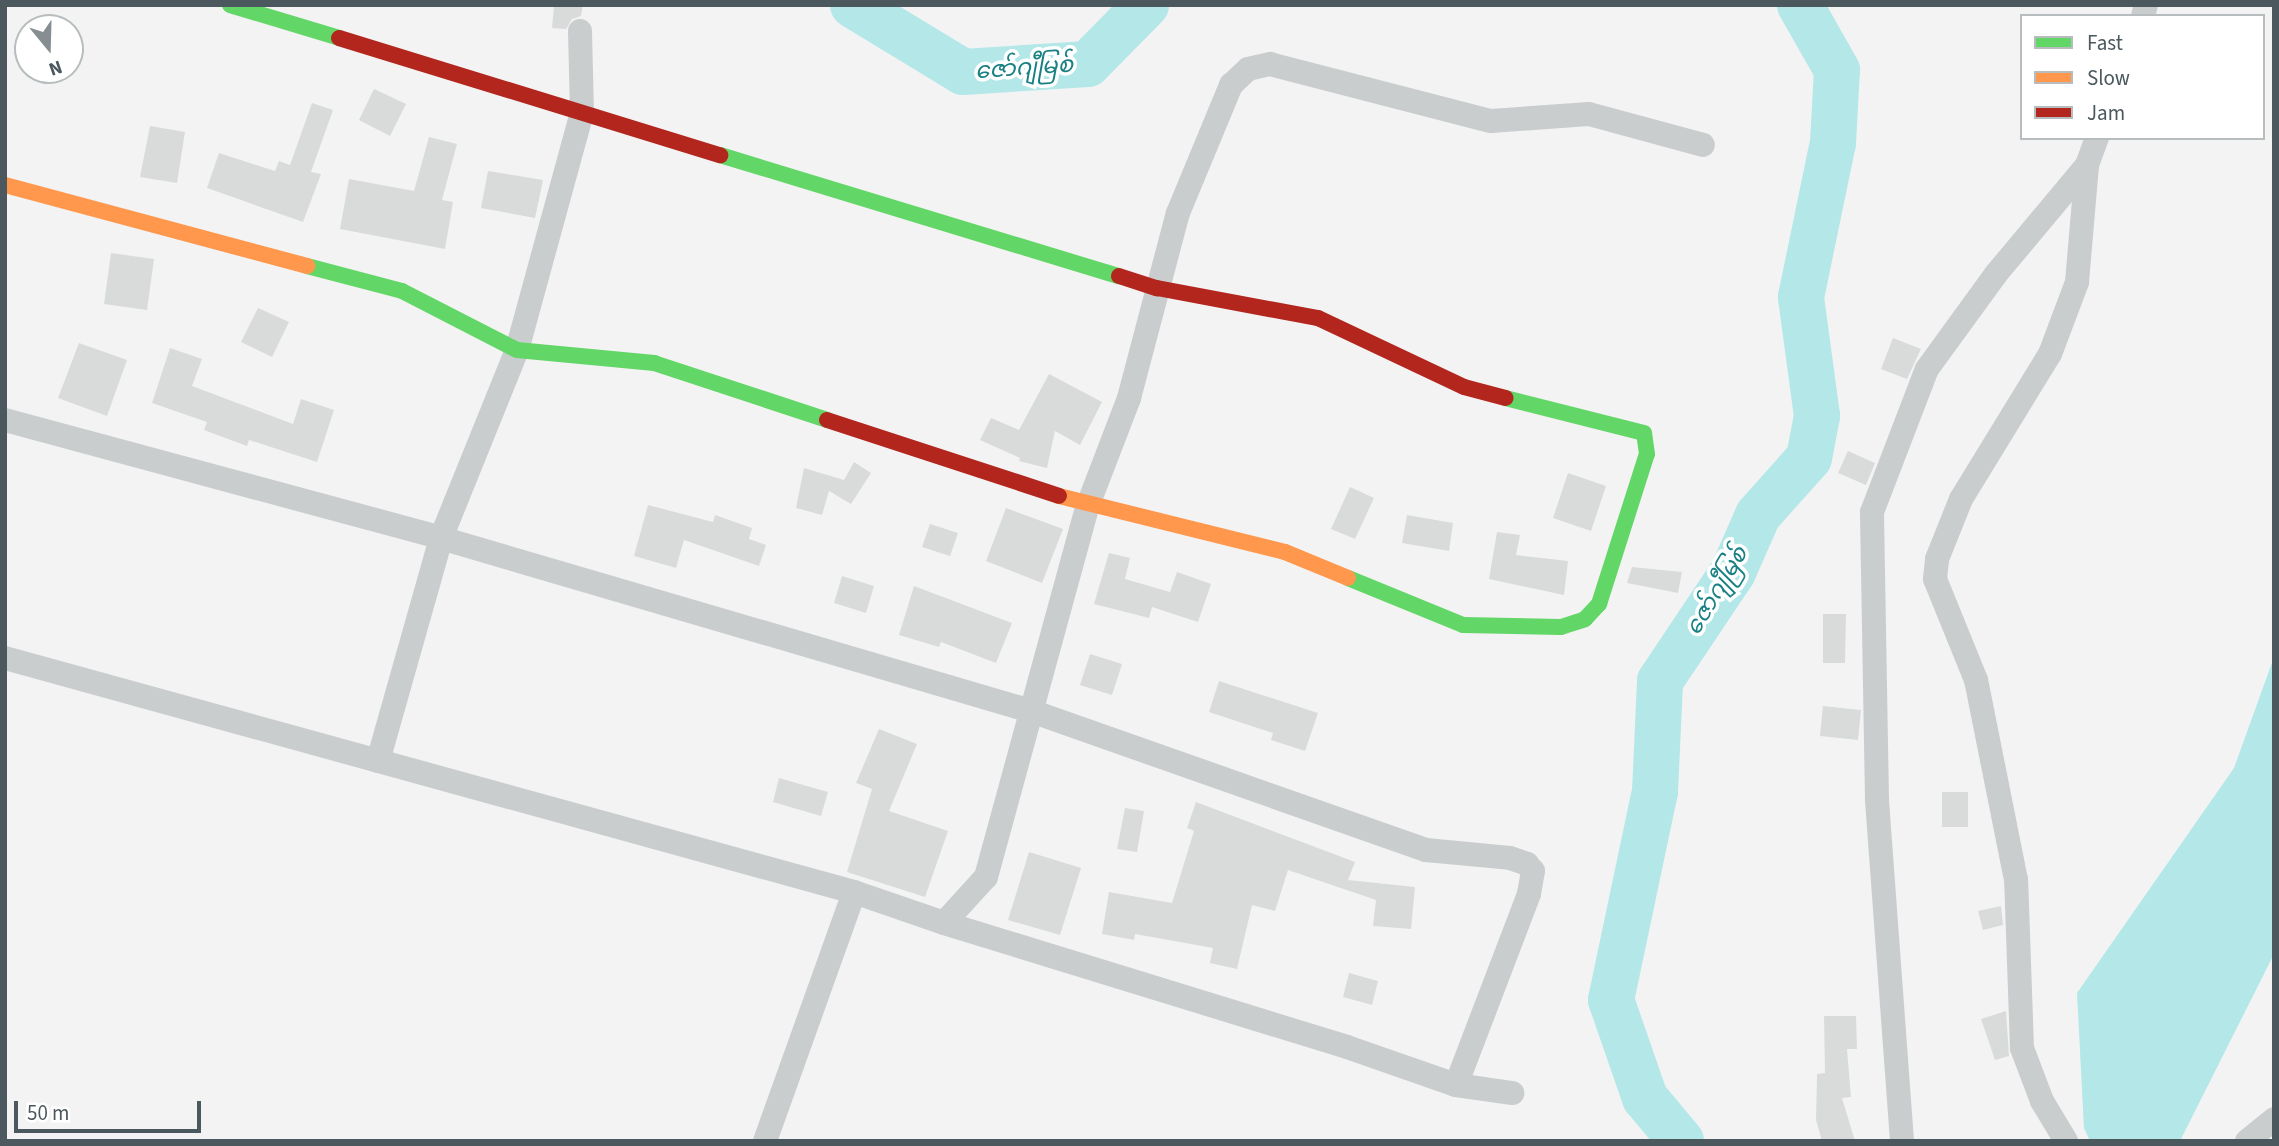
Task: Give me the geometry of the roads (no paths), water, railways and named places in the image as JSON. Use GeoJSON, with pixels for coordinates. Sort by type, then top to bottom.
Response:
{"type":"FeatureCollection","features":[{"type":"Feature","properties":{"kind":"street"},"geometry":{"type":"LineString","coordinates":[[5,185],[402,291],[517,350],[654,363],[1088,505],[1285,552],[1463,625],[1561,627],[1584,619],[1599,604],[1647,454],[1644,433],[1464,387],[1318,318],[1157,288],[230,5]]}},
{"type":"Feature","properties":{"kind":"street"},"geometry":{"type":"LineString","coordinates":[[378,761],[441,538],[517,350],[582,113],[580,31]]}},
{"type":"Feature","properties":{"kind":"street"},"geometry":{"type":"LineString","coordinates":[[944,923],[986,877],[1088,505],[1129,398],[1178,214],[1231,86],[1248,69],[1270,64],[1491,121],[1589,114],[1703,145]]}},
{"type":"Feature","properties":{"kind":"street"},"geometry":{"type":"LineString","coordinates":[[2066,1141],[2042,1101],[2022,1048],[2016,880],[1976,680],[1936,579],[1937,559],[1961,499],[2050,354],[2077,282],[2087,165],[2096,140]]}},
{"type":"Feature","properties":{"kind":"street"},"geometry":{"type":"LineString","coordinates":[[1902,1141],[1877,800],[1872,512],[1927,369],[1996,274],[2087,165]]}},
{"type":"Feature","properties":{"kind":"street"},"geometry":{"type":"LineString","coordinates":[[5,420],[441,538],[1031,711],[1426,850],[1510,858],[1527,864],[1532,871],[1529,894],[1455,1086]]}},
{"type":"Feature","properties":{"kind":"street"},"geometry":{"type":"LineString","coordinates":[[5,658],[854,892],[944,923],[1347,1047],[1455,1086],[1512,1093]]}},
{"type":"Feature","properties":{"kind":"street"},"geometry":{"type":"LineString","coordinates":[[765,1141],[854,892]]}},
{"type":"Feature","properties":{"kind":"street"},"geometry":{"type":"LineString","coordinates":[[2247,1141],[2274,1119]]}},
{"type":"Feature","properties":{"kind":"water"},"geometry":{"type":"Polygon","coordinates":[[[2274,657],[2274,954],[2180,1141],[2090,1141],[2084,1128],[2077,993],[2234,768],[2274,657]]]}},
{"type":"Feature","properties":{"kind":"waterway","name":"ဇော်ဂျီမြစ်"},"geometry":{"type":"LineString","coordinates":[[853,5],[963,72],[1088,64],[1146,5]]}},
{"type":"Feature","properties":{"kind":"waterway","name":"ဇော်ဂျီမြစ်"},"geometry":{"type":"LineString","coordinates":[[1681,1141],[1645,1098],[1611,1000],[1655,792],[1660,681],[1733,572],[1758,515],[1809,458],[1817,416],[1801,297],[1833,143],[1837,70],[1800,5]]}}]}
